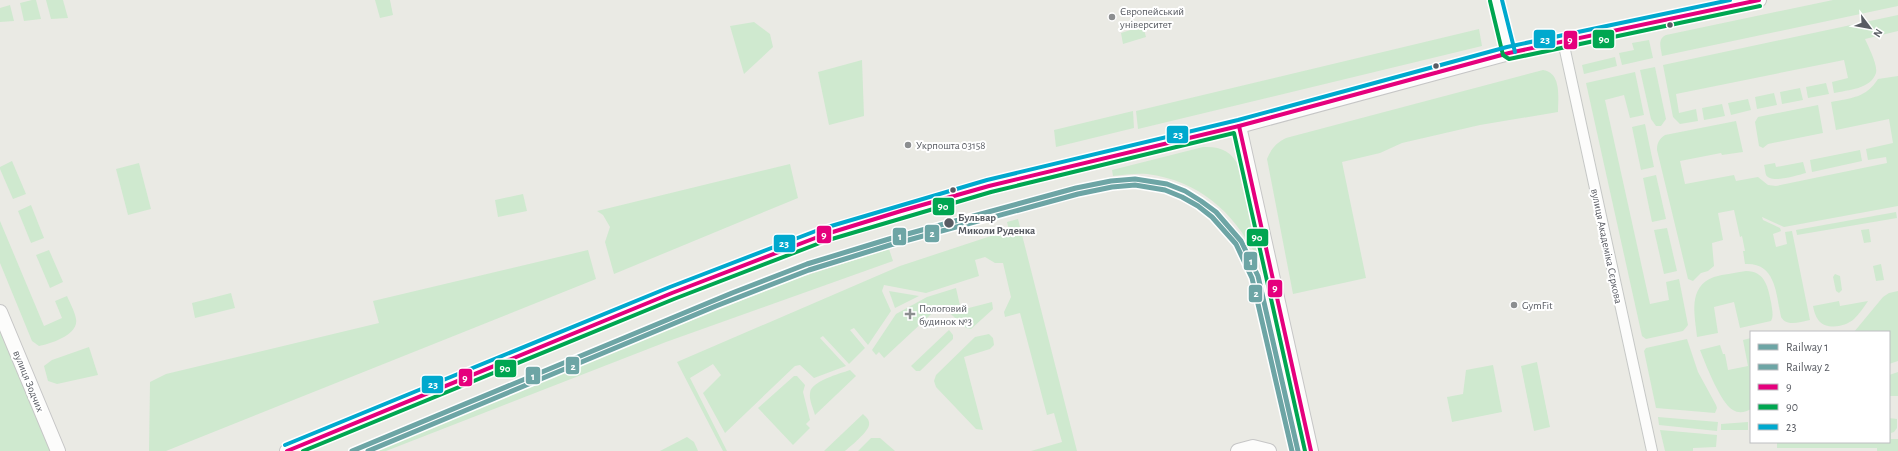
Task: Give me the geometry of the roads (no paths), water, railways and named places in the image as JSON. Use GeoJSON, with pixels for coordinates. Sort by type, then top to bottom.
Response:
{"type":"FeatureCollection","features":[{"type":"Feature","properties":{"kind":"street"},"geometry":{"type":"LineString","coordinates":[[1496,0],[1509,54]]}},
{"type":"Feature","properties":{"kind":"street"},"geometry":{"type":"LineString","coordinates":[[287,451],[672,293],[823,235],[989,186],[1239,126],[1509,54],[1759,0]]}},
{"type":"Feature","properties":{"kind":"street","name":"вулиця Академіка Сєркова"},"geometry":{"type":"LineString","coordinates":[[1563,42],[1652,451]]}},
{"type":"Feature","properties":{"kind":"street"},"geometry":{"type":"LineString","coordinates":[[1239,126],[1311,451]]}},
{"type":"Feature","properties":{"kind":"street","name":"вулиця Зодчих"},"geometry":{"type":"LineString","coordinates":[[0,312],[58,451]]}},
{"type":"Feature","properties":{"kind":"street"},"geometry":{"type":"LineString","coordinates":[[1238,451],[1253,447],[1269,451]]}},
{"type":"Feature","properties":{"kind":"rail line","name":"1"},"geometry":{"type":"LineString","coordinates":[[352,451],[732,293],[807,264],[889,239],[1076,188],[1111,181],[1135,179],[1167,184],[1185,191],[1216,212],[1241,241],[1258,276],[1298,451]]}},
{"type":"Feature","properties":{"kind":"rail line","name":"2"},"geometry":{"type":"LineString","coordinates":[[368,451],[716,306],[809,270],[890,245],[1078,194],[1112,187],[1135,185],[1165,190],[1198,206],[1212,217],[1236,244],[1252,278],[1292,451]]}},
{"type":"Feature","properties":{"kind":"place","name":"Європейський університет"},"geometry":{"type":"Point","coordinates":[1112,17]}},
{"type":"Feature","properties":{"kind":"place","name":"Укрпошта 03158"},"geometry":{"type":"Point","coordinates":[908,145]}},
{"type":"Feature","properties":{"kind":"place","name":"Бульвар Миколи Руденка"},"geometry":{"type":"Point","coordinates":[949,223]}},
{"type":"Feature","properties":{"kind":"place","name":"GymFit"},"geometry":{"type":"Point","coordinates":[1514,305]}},
{"type":"Feature","properties":{"kind":"place","name":"Пологовий будинок №3"},"geometry":{"type":"Point","coordinates":[910,314]}}]}
